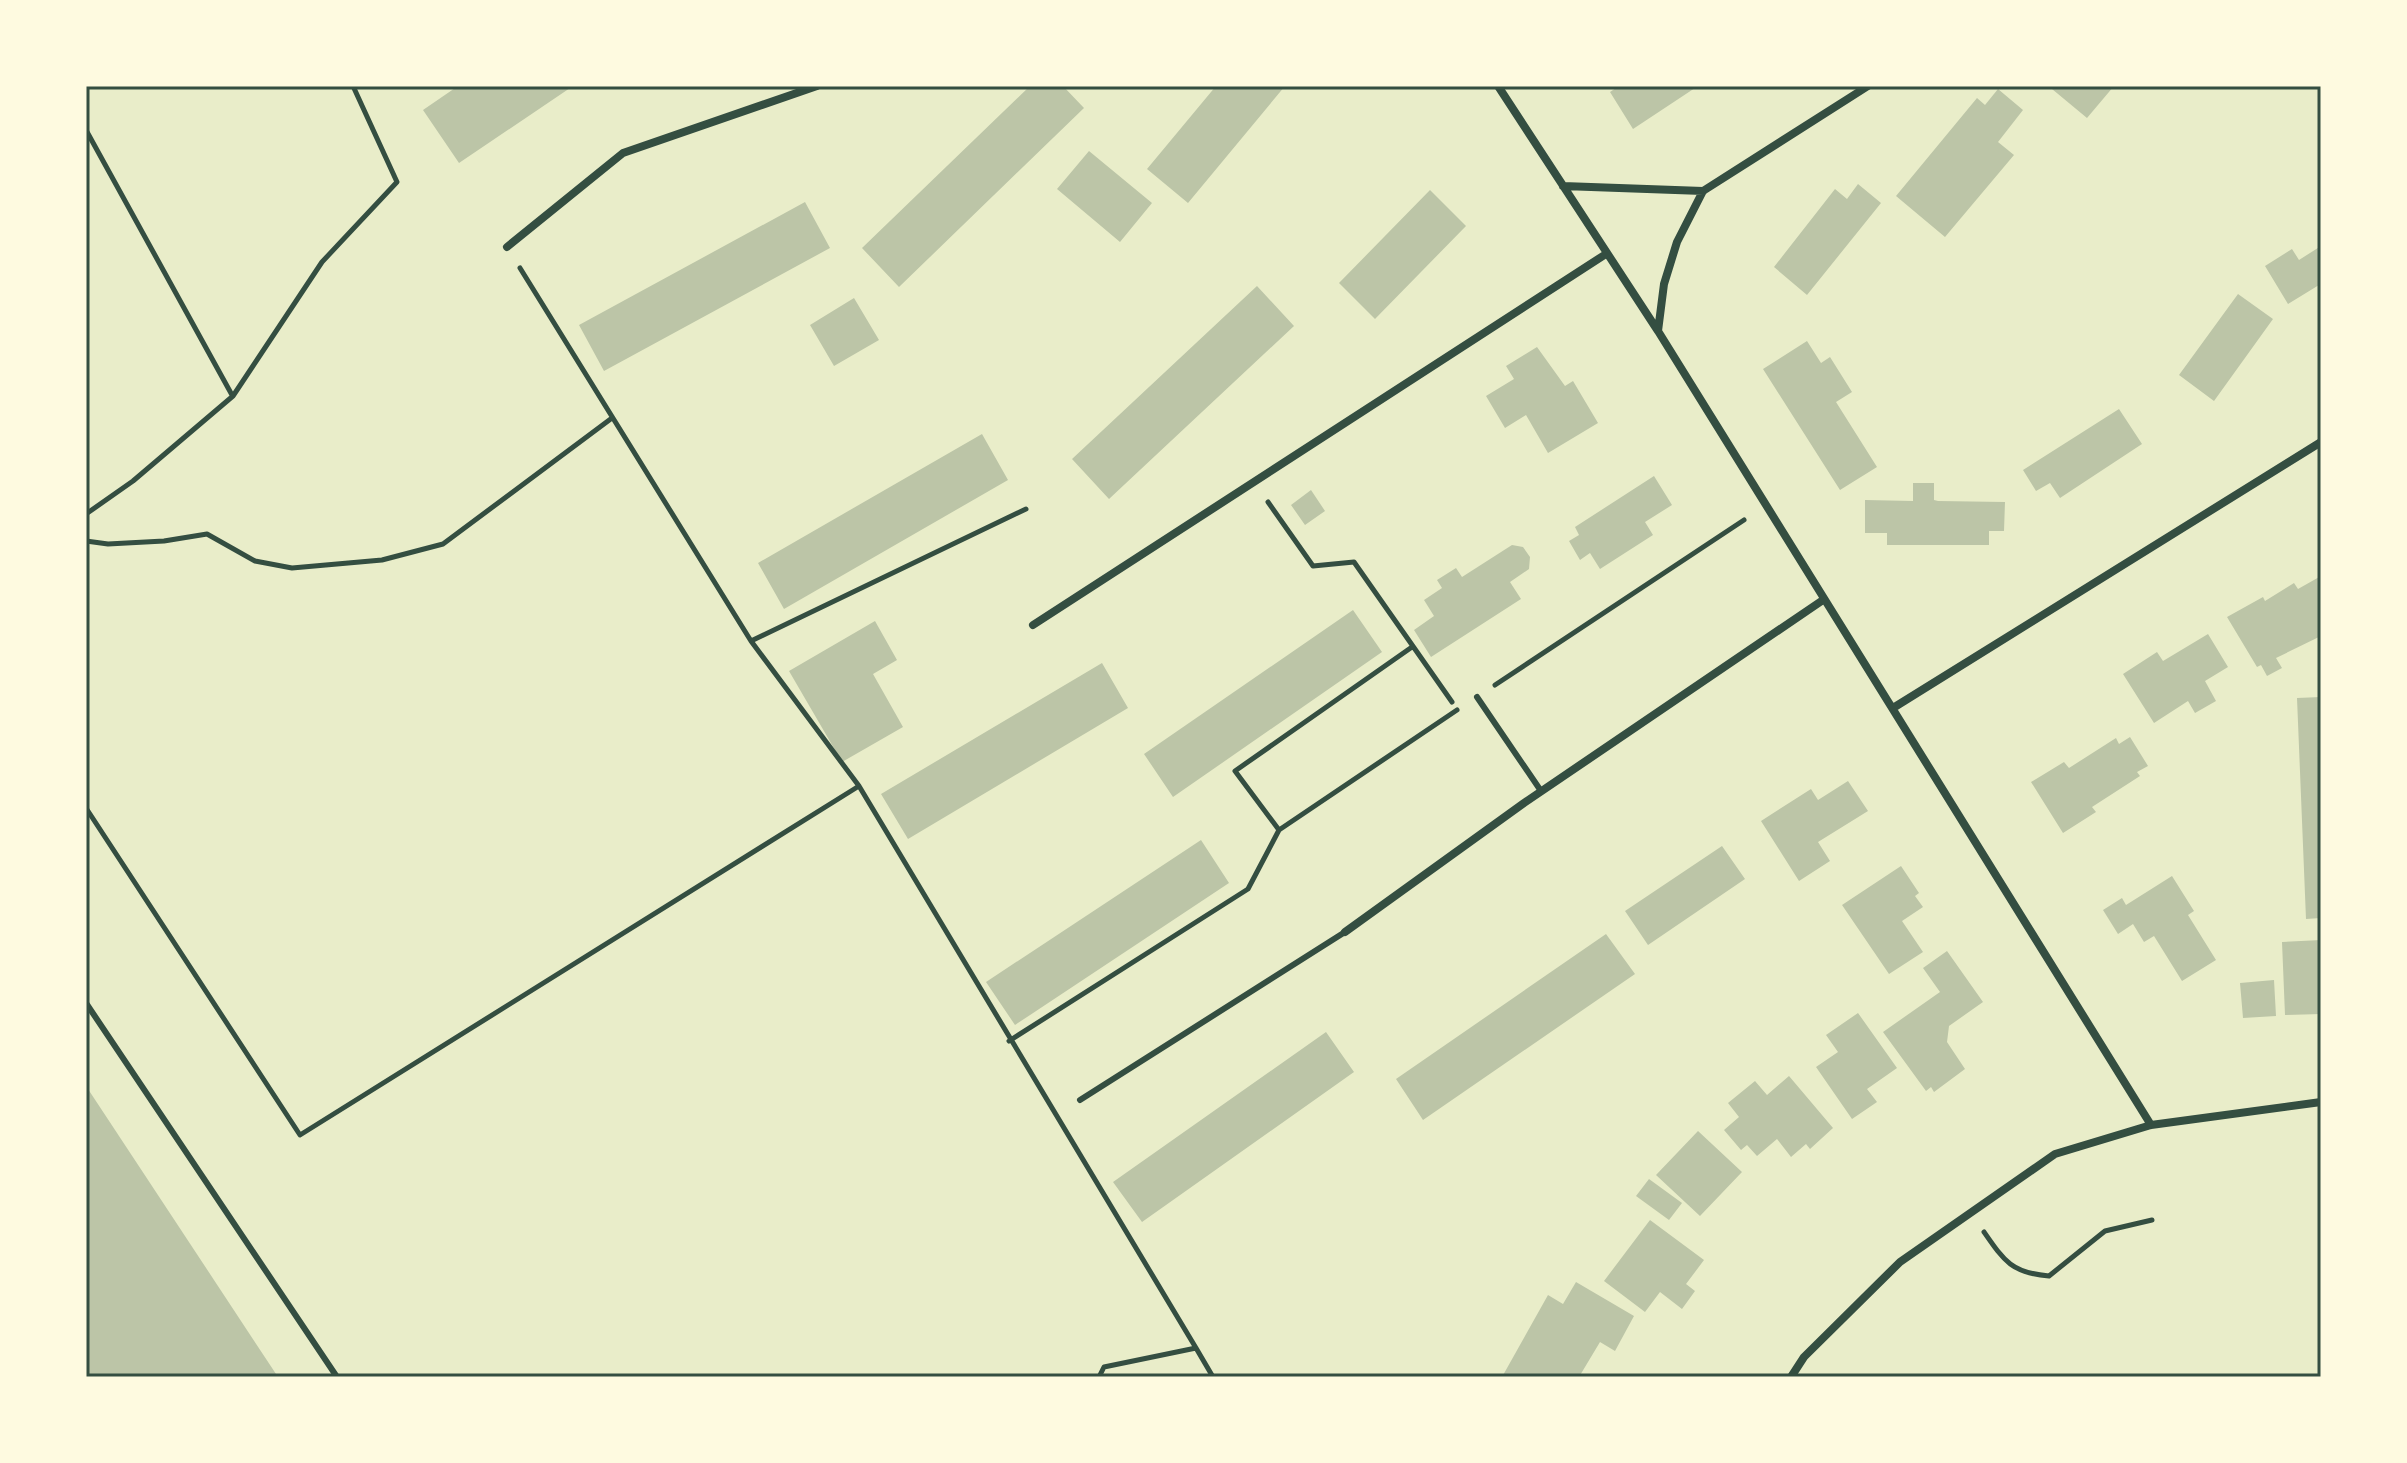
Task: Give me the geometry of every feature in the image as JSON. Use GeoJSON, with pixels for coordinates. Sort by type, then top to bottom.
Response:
{"type":"FeatureCollection","features":[{"type":"Feature","properties":{"kind":"street"},"geometry":{"type":"LineString","coordinates":[[507,247],[623,153],[817,86]]}},
{"type":"Feature","properties":{"kind":"street"},"geometry":{"type":"LineString","coordinates":[[1498,86],[1658,331],[2151,1125]]}},
{"type":"Feature","properties":{"kind":"street"},"geometry":{"type":"LineString","coordinates":[[1658,331],[1664,284],[1677,242],[1703,191],[1868,86]]}},
{"type":"Feature","properties":{"kind":"street"},"geometry":{"type":"LineString","coordinates":[[1563,186],[1703,191]]}},
{"type":"Feature","properties":{"kind":"street"},"geometry":{"type":"LineString","coordinates":[[1033,625],[1606,254]]}},
{"type":"Feature","properties":{"kind":"street"},"geometry":{"type":"LineString","coordinates":[[1893,708],[2321,442]]}},
{"type":"Feature","properties":{"kind":"street"},"geometry":{"type":"LineString","coordinates":[[1345,932],[1541,791],[1823,600]]}},
{"type":"Feature","properties":{"kind":"street"},"geometry":{"type":"LineString","coordinates":[[1791,1377],[1804,1357],[1900,1262],[2055,1154],[2151,1125],[2321,1102]]}},
{"type":"Feature","properties":{"kind":"lane"},"geometry":{"type":"LineString","coordinates":[[1477,697],[1541,791]]}},
{"type":"Feature","properties":{"kind":"lane"},"geometry":{"type":"LineString","coordinates":[[1080,1100],[1345,932]]}},
{"type":"Feature","properties":{"kind":"lane"},"geometry":{"type":"LineString","coordinates":[[86,1003],[337,1377]]}},
{"type":"Feature","properties":{"kind":"path"},"geometry":{"type":"LineString","coordinates":[[86,514],[133,481],[233,396],[322,262],[397,182],[353,86]]}},
{"type":"Feature","properties":{"kind":"path"},"geometry":{"type":"LineString","coordinates":[[86,130],[233,396]]}},
{"type":"Feature","properties":{"kind":"path"},"geometry":{"type":"LineString","coordinates":[[507,247],[751,641],[859,786],[1213,1377]]}},
{"type":"Feature","properties":{"kind":"path"},"geometry":{"type":"LineString","coordinates":[[86,541],[108,544],[164,541],[207,534],[255,561],[292,568],[382,560],[443,544],[612,418]]}},
{"type":"Feature","properties":{"kind":"path"},"geometry":{"type":"LineString","coordinates":[[1254,482],[1313,566],[1354,562],[1457,709]]}},
{"type":"Feature","properties":{"kind":"path"},"geometry":{"type":"LineString","coordinates":[[1009,1041],[1248,889],[1279,830],[1765,506]]}},
{"type":"Feature","properties":{"kind":"path"},"geometry":{"type":"LineString","coordinates":[[751,641],[1026,509]]}},
{"type":"Feature","properties":{"kind":"path"},"geometry":{"type":"LineString","coordinates":[[1279,830],[1235,771],[1412,647]]}},
{"type":"Feature","properties":{"kind":"path"},"geometry":{"type":"LineString","coordinates":[[86,808],[300,1135],[859,786]]}},
{"type":"Feature","properties":{"kind":"path"},"geometry":{"type":"LineString","coordinates":[[1973,1210],[2002,1259],[2023,1274],[2049,1276],[2105,1231],[2152,1220]]}},
{"type":"Feature","properties":{"kind":"path"},"geometry":{"type":"LineString","coordinates":[[1099,1377],[1104,1367],[1196,1348]]}},
{"type":"Feature","properties":{"kind":"building"},"geometry":{"type":"Polygon","coordinates":[[[458,86],[573,86],[459,163],[423,110],[458,86]]]}},
{"type":"Feature","properties":{"kind":"building"},"geometry":{"type":"Polygon","coordinates":[[[1030,86],[1063,86],[1084,108],[899,287],[862,248],[1030,86]]]}},
{"type":"Feature","properties":{"kind":"building"},"geometry":{"type":"Polygon","coordinates":[[[1216,86],[1285,86],[1188,203],[1147,169],[1216,86]]]}},
{"type":"Feature","properties":{"kind":"building"},"geometry":{"type":"Polygon","coordinates":[[[1619,86],[1698,86],[1633,129],[1610,92],[1619,86]]]}},
{"type":"Feature","properties":{"kind":"building"},"geometry":{"type":"Polygon","coordinates":[[[2054,86],[2114,86],[2087,118],[2052,89],[2054,86]]]}},
{"type":"Feature","properties":{"kind":"building"},"geometry":{"type":"Polygon","coordinates":[[[1998,89],[2023,110],[1998,142],[2014,155],[1945,237],[1896,196],[1977,98],[1985,105],[1998,89]]]}},
{"type":"Feature","properties":{"kind":"building"},"geometry":{"type":"Polygon","coordinates":[[[1089,151],[1152,203],[1120,242],[1057,189],[1089,151]]]}},
{"type":"Feature","properties":{"kind":"building"},"geometry":{"type":"Polygon","coordinates":[[[1858,184],[1881,203],[1807,295],[1774,267],[1835,189],[1847,199],[1858,184]]]}},
{"type":"Feature","properties":{"kind":"building"},"geometry":{"type":"Polygon","coordinates":[[[1430,190],[1466,226],[1375,319],[1339,283],[1430,190]]]}},
{"type":"Feature","properties":{"kind":"building"},"geometry":{"type":"Polygon","coordinates":[[[805,202],[830,248],[604,371],[579,325],[805,202]]]}},
{"type":"Feature","properties":{"kind":"building"},"geometry":{"type":"Polygon","coordinates":[[[2321,246],[2321,289],[2319,285],[2288,304],[2265,266],[2292,249],[2299,260],[2321,246]]]}},
{"type":"Feature","properties":{"kind":"building"},"geometry":{"type":"Polygon","coordinates":[[[1257,286],[1294,326],[1109,499],[1072,459],[1257,286]]]}},
{"type":"Feature","properties":{"kind":"building"},"geometry":{"type":"Polygon","coordinates":[[[2238,294],[2273,319],[2214,401],[2179,375],[2238,294]]]}},
{"type":"Feature","properties":{"kind":"building"},"geometry":{"type":"Polygon","coordinates":[[[854,298],[879,340],[834,366],[810,325],[854,298]]]}},
{"type":"Feature","properties":{"kind":"building"},"geometry":{"type":"Polygon","coordinates":[[[1807,341],[1821,363],[1830,357],[1852,392],[1836,402],[1877,467],[1840,490],[1763,369],[1807,341]]]}},
{"type":"Feature","properties":{"kind":"building"},"geometry":{"type":"Polygon","coordinates":[[[1537,347],[1565,386],[1573,381],[1598,423],[1548,453],[1526,415],[1505,428],[1486,396],[1514,379],[1506,366],[1537,347]]]}},
{"type":"Feature","properties":{"kind":"building"},"geometry":{"type":"Polygon","coordinates":[[[2119,409],[2142,444],[2060,498],[2050,483],[2036,491],[2023,470],[2119,409]]]}},
{"type":"Feature","properties":{"kind":"building"},"geometry":{"type":"Polygon","coordinates":[[[982,434],[1008,480],[784,609],[758,563],[982,434]]]}},
{"type":"Feature","properties":{"kind":"building"},"geometry":{"type":"Polygon","coordinates":[[[1654,476],[1672,505],[1645,522],[1653,535],[1600,569],[1590,553],[1580,560],[1569,541],[1579,535],[1575,527],[1654,476]]]}},
{"type":"Feature","properties":{"kind":"building"},"geometry":{"type":"Polygon","coordinates":[[[1913,483],[1934,483],[1934,500],[1938,501],[2005,502],[2004,531],[1989,531],[1989,545],[1887,545],[1887,533],[1865,533],[1865,500],[1913,501],[1913,483]]]}},
{"type":"Feature","properties":{"kind":"building"},"geometry":{"type":"Polygon","coordinates":[[[1311,490],[1325,511],[1305,525],[1291,505],[1311,490]]]}},
{"type":"Feature","properties":{"kind":"building"},"geometry":{"type":"Polygon","coordinates":[[[1512,545],[1523,547],[1530,557],[1529,569],[1510,582],[1521,599],[1431,657],[1414,630],[1434,616],[1424,600],[1442,588],[1437,580],[1456,568],[1462,577],[1512,545]]]}},
{"type":"Feature","properties":{"kind":"building"},"geometry":{"type":"Polygon","coordinates":[[[2321,576],[2321,636],[2276,658],[2282,668],[2267,676],[2261,665],[2257,667],[2227,617],[2263,597],[2265,601],[2294,583],[2298,589],[2321,576]]]}},
{"type":"Feature","properties":{"kind":"building"},"geometry":{"type":"Polygon","coordinates":[[[1353,610],[1382,652],[1173,797],[1144,754],[1353,610]]]}},
{"type":"Feature","properties":{"kind":"building"},"geometry":{"type":"Polygon","coordinates":[[[875,621],[897,660],[873,674],[903,727],[842,762],[789,671],[875,621]]]}},
{"type":"Feature","properties":{"kind":"building"},"geometry":{"type":"Polygon","coordinates":[[[2208,634],[2228,667],[2205,681],[2216,701],[2195,713],[2188,701],[2154,723],[2123,674],[2157,652],[2163,661],[2208,634]]]}},
{"type":"Feature","properties":{"kind":"building"},"geometry":{"type":"Polygon","coordinates":[[[1102,663],[1128,708],[908,839],[881,794],[1102,663]]]}},
{"type":"Feature","properties":{"kind":"building"},"geometry":{"type":"Polygon","coordinates":[[[2321,697],[2321,918],[2306,919],[2297,698],[2321,697]]]}},
{"type":"Feature","properties":{"kind":"building"},"geometry":{"type":"Polygon","coordinates":[[[2130,737],[2148,766],[2137,772],[2140,776],[2092,807],[2096,812],[2063,833],[2031,782],[2064,762],[2069,768],[2116,738],[2119,744],[2130,737]]]}},
{"type":"Feature","properties":{"kind":"building"},"geometry":{"type":"Polygon","coordinates":[[[1848,781],[1868,811],[1818,842],[1830,861],[1799,881],[1761,821],[1811,789],[1818,800],[1848,781]]]}},
{"type":"Feature","properties":{"kind":"building"},"geometry":{"type":"Polygon","coordinates":[[[1201,840],[1229,883],[1015,1025],[986,982],[1201,840]]]}},
{"type":"Feature","properties":{"kind":"building"},"geometry":{"type":"Polygon","coordinates":[[[1722,846],[1745,879],[1648,945],[1625,911],[1722,846]]]}},
{"type":"Feature","properties":{"kind":"building"},"geometry":{"type":"Polygon","coordinates":[[[1901,866],[1919,893],[1915,896],[1923,907],[1902,921],[1923,952],[1889,974],[1842,905],[1901,866]]]}},
{"type":"Feature","properties":{"kind":"building"},"geometry":{"type":"Polygon","coordinates":[[[2172,876],[2194,911],[2188,915],[2216,960],[2182,981],[2154,936],[2144,942],[2133,924],[2118,934],[2103,910],[2122,898],[2126,905],[2172,876]]]}},
{"type":"Feature","properties":{"kind":"building"},"geometry":{"type":"Polygon","coordinates":[[[1606,934],[1635,974],[1423,1120],[1396,1079],[1606,934]]]}},
{"type":"Feature","properties":{"kind":"building"},"geometry":{"type":"Polygon","coordinates":[[[2321,940],[2321,1014],[2285,1015],[2282,942],[2321,940]]]}},
{"type":"Feature","properties":{"kind":"building"},"geometry":{"type":"Polygon","coordinates":[[[1947,951],[1983,1002],[1949,1026],[1947,1042],[1965,1069],[1934,1092],[1931,1087],[1926,1091],[1883,1032],[1940,992],[1923,968],[1947,951]]]}},
{"type":"Feature","properties":{"kind":"building"},"geometry":{"type":"Polygon","coordinates":[[[2274,980],[2276,1016],[2243,1018],[2240,983],[2274,980]]]}},
{"type":"Feature","properties":{"kind":"building"},"geometry":{"type":"Polygon","coordinates":[[[1858,1013],[1897,1068],[1867,1089],[1877,1102],[1852,1119],[1816,1067],[1838,1052],[1826,1035],[1858,1013]]]}},
{"type":"Feature","properties":{"kind":"building"},"geometry":{"type":"Polygon","coordinates":[[[1326,1032],[1354,1072],[1142,1222],[1113,1182],[1326,1032]]]}},
{"type":"Feature","properties":{"kind":"building"},"geometry":{"type":"Polygon","coordinates":[[[1789,1076],[1833,1128],[1810,1149],[1806,1144],[1791,1157],[1777,1139],[1757,1156],[1747,1145],[1741,1150],[1724,1130],[1739,1117],[1728,1103],[1755,1081],[1767,1095],[1789,1076]]]}},
{"type":"Feature","properties":{"kind":"building"},"geometry":{"type":"Polygon","coordinates":[[[86,1086],[278,1377],[86,1377],[86,1086]]]}},
{"type":"Feature","properties":{"kind":"building"},"geometry":{"type":"Polygon","coordinates":[[[1698,1131],[1742,1172],[1700,1216],[1656,1175],[1698,1131]]]}},
{"type":"Feature","properties":{"kind":"building"},"geometry":{"type":"Polygon","coordinates":[[[1649,1179],[1682,1203],[1669,1220],[1636,1196],[1649,1179]]]}},
{"type":"Feature","properties":{"kind":"building"},"geometry":{"type":"Polygon","coordinates":[[[1650,1220],[1704,1260],[1686,1284],[1695,1291],[1682,1309],[1660,1292],[1645,1312],[1604,1281],[1650,1220]]]}},
{"type":"Feature","properties":{"kind":"building"},"geometry":{"type":"Polygon","coordinates":[[[1576,1282],[1634,1316],[1615,1351],[1600,1342],[1579,1377],[1502,1377],[1548,1295],[1563,1304],[1576,1282]]]}}]}
